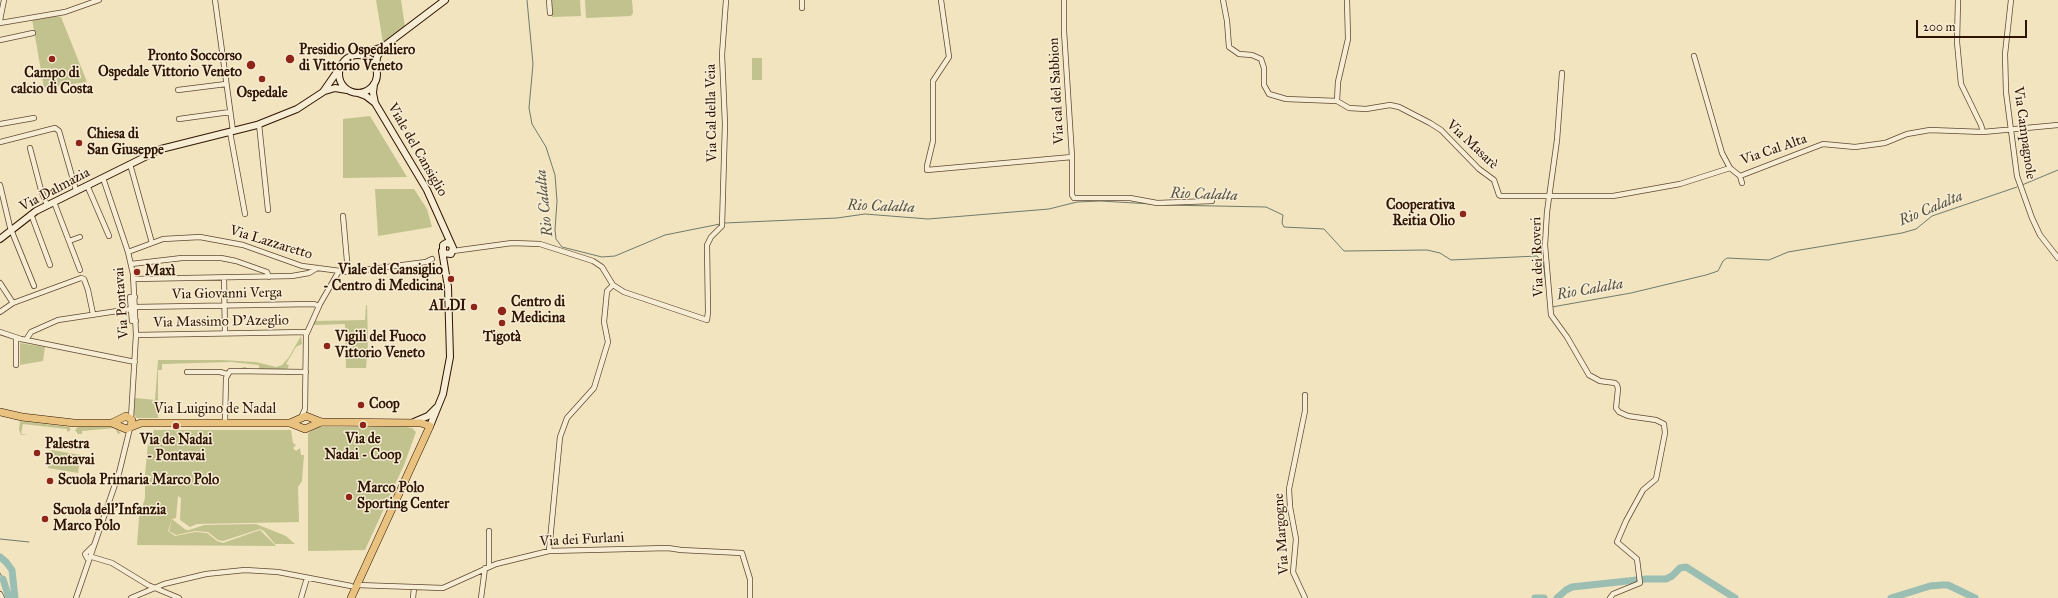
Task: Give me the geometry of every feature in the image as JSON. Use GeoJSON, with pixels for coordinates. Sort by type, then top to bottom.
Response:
{"type":"FeatureCollection","features":[{"type":"Feature","properties":{"kind":"main road"},"geometry":{"type":"LineString","coordinates":[[324,92],[335,88],[358,93],[367,91],[374,84],[377,76],[377,57],[383,47],[444,0]]}},
{"type":"Feature","properties":{"kind":"main road"},"geometry":{"type":"LineString","coordinates":[[324,92],[345,59],[383,47]]}},
{"type":"Feature","properties":{"kind":"main road"},"geometry":{"type":"LineString","coordinates":[[358,54],[371,60],[376,67]]}},
{"type":"Feature","properties":{"kind":"main road"},"geometry":{"type":"LineString","coordinates":[[339,69],[340,83],[347,90]]}},
{"type":"Feature","properties":{"kind":"main road","name":"Viale del Cansiglio"},"geometry":{"type":"LineString","coordinates":[[351,598],[354,585],[430,426],[446,382],[450,357],[448,287],[449,259],[452,249],[427,190],[375,103],[373,93],[374,84]]}},
{"type":"Feature","properties":{"kind":"main road","name":"Via Dalmazia"},"geometry":{"type":"LineString","coordinates":[[0,239],[31,214],[130,164],[169,147],[259,124],[297,109],[324,92]]}},
{"type":"Feature","properties":{"kind":"main road","name":"Viale del Cansiglio"},"geometry":{"type":"LineString","coordinates":[[358,93],[366,96],[375,103]]}},
{"type":"Feature","properties":{"kind":"main road","name":"Viale del Cansiglio"},"geometry":{"type":"LineString","coordinates":[[436,210],[444,237],[442,248],[448,287]]}},
{"type":"Feature","properties":{"kind":"main road"},"geometry":{"type":"LineString","coordinates":[[448,243],[452,249],[445,254],[442,248],[448,243]]}},
{"type":"Feature","properties":{"kind":"main road","name":"Via Luigino de Nadal"},"geometry":{"type":"LineString","coordinates":[[412,423],[428,416],[439,404]]}},
{"type":"Feature","properties":{"kind":"main road"},"geometry":{"type":"LineString","coordinates":[[0,412],[54,421],[126,423]]}},
{"type":"Feature","properties":{"kind":"main road","name":"Via Luigino de Nadal"},"geometry":{"type":"LineString","coordinates":[[290,423],[304,416],[321,422],[412,423],[430,426]]}},
{"type":"Feature","properties":{"kind":"main road"},"geometry":{"type":"LineString","coordinates":[[301,418],[299,424],[306,428],[312,424],[310,418]]}},
{"type":"Feature","properties":{"kind":"main road","name":"Via Luigino de Nadal"},"geometry":{"type":"LineString","coordinates":[[126,423],[290,423],[306,428],[321,422]]}},
{"type":"Feature","properties":{"kind":"main road"},"geometry":{"type":"LineString","coordinates":[[412,423],[420,428],[422,442]]}},
{"type":"Feature","properties":{"kind":"street"},"geometry":{"type":"LineString","coordinates":[[4,0],[0,22],[65,12],[99,0]]}},
{"type":"Feature","properties":{"kind":"street"},"geometry":{"type":"LineString","coordinates":[[215,0],[230,112],[231,131],[245,214]]}},
{"type":"Feature","properties":{"kind":"street"},"geometry":{"type":"LineString","coordinates":[[549,0],[550,13]]}},
{"type":"Feature","properties":{"kind":"street","name":"Via Cal della Veia"},"geometry":{"type":"LineString","coordinates":[[613,285],[624,292],[707,318],[707,246],[711,237],[722,224],[725,124],[722,55],[726,0]]}},
{"type":"Feature","properties":{"kind":"street"},"geometry":{"type":"LineString","coordinates":[[802,0],[802,8]]}},
{"type":"Feature","properties":{"kind":"street","name":"Via cal del Sabbion"},"geometry":{"type":"LineString","coordinates":[[941,0],[949,58],[933,81],[933,136],[927,170],[1072,157],[1064,31],[1064,0]]}},
{"type":"Feature","properties":{"kind":"street","name":"Via Masarè"},"geometry":{"type":"LineString","coordinates":[[1222,0],[1227,22],[1229,47],[1239,54],[1252,55],[1261,59],[1264,68],[1264,85],[1269,94],[1286,99],[1336,101],[1349,108],[1366,109],[1390,105],[1399,106],[1441,130],[1479,169],[1494,180],[1499,195]]}},
{"type":"Feature","properties":{"kind":"street"},"geometry":{"type":"LineString","coordinates":[[1336,101],[1338,82],[1348,39],[1347,0]]}},
{"type":"Feature","properties":{"kind":"street"},"geometry":{"type":"LineString","coordinates":[[1958,0],[1956,42],[1961,84],[1983,132]]}},
{"type":"Feature","properties":{"kind":"street","name":"Via Campagnole"},"geometry":{"type":"LineString","coordinates":[[2011,0],[2005,54],[2006,92],[2017,176],[2027,206],[2040,235],[2058,258]]}},
{"type":"Feature","properties":{"kind":"street"},"geometry":{"type":"LineString","coordinates":[[0,40],[33,33]]}},
{"type":"Feature","properties":{"kind":"street"},"geometry":{"type":"LineString","coordinates":[[1694,56],[1722,153],[1730,168]]}},
{"type":"Feature","properties":{"kind":"street","name":"Via dei Roveri"},"geometry":{"type":"LineString","coordinates":[[1562,73],[1557,140],[1551,196],[1547,212],[1545,245],[1551,316],[1567,337],[1589,375],[1600,381],[1615,383],[1617,385],[1616,408],[1619,412],[1628,416],[1656,420],[1664,424],[1665,433],[1656,479],[1643,490],[1626,521],[1617,542],[1637,559],[1640,582],[1639,584],[1613,594],[1610,598]]}},
{"type":"Feature","properties":{"kind":"street"},"geometry":{"type":"LineString","coordinates":[[178,90],[226,84]]}},
{"type":"Feature","properties":{"kind":"street"},"geometry":{"type":"LineString","coordinates":[[179,119],[230,112]]}},
{"type":"Feature","properties":{"kind":"street"},"geometry":{"type":"LineString","coordinates":[[0,124],[34,118]]}},
{"type":"Feature","properties":{"kind":"street"},"geometry":{"type":"LineString","coordinates":[[259,124],[268,210]]}},
{"type":"Feature","properties":{"kind":"street","name":"Via Cal Alta"},"geometry":{"type":"LineString","coordinates":[[1499,195],[1613,196],[1680,184],[1730,168],[1740,176],[1823,144],[1855,146],[1885,143],[1907,134],[1930,130],[1983,132],[2058,125]]}},
{"type":"Feature","properties":{"kind":"street"},"geometry":{"type":"LineString","coordinates":[[0,142],[55,128],[59,131],[76,190]]}},
{"type":"Feature","properties":{"kind":"street"},"geometry":{"type":"LineString","coordinates":[[30,148],[41,190],[47,205]]}},
{"type":"Feature","properties":{"kind":"street"},"geometry":{"type":"LineString","coordinates":[[1072,157],[1072,196],[1074,198],[1130,198],[1158,202],[1212,201]]}},
{"type":"Feature","properties":{"kind":"street"},"geometry":{"type":"LineString","coordinates":[[130,164],[152,243]]}},
{"type":"Feature","properties":{"kind":"street"},"geometry":{"type":"LineString","coordinates":[[1740,176],[1742,183]]}},
{"type":"Feature","properties":{"kind":"street","name":"Via Pontavai"},"geometry":{"type":"LineString","coordinates":[[103,178],[128,252],[135,297],[133,308],[136,321],[135,362],[131,407],[126,423]]}},
{"type":"Feature","properties":{"kind":"street"},"geometry":{"type":"LineString","coordinates":[[87,185],[110,236]]}},
{"type":"Feature","properties":{"kind":"street"},"geometry":{"type":"LineString","coordinates":[[0,186],[11,229],[34,286]]}},
{"type":"Feature","properties":{"kind":"street"},"geometry":{"type":"LineString","coordinates":[[54,202],[80,270]]}},
{"type":"Feature","properties":{"kind":"street"},"geometry":{"type":"LineString","coordinates":[[31,214],[50,265]]}},
{"type":"Feature","properties":{"kind":"street"},"geometry":{"type":"LineString","coordinates":[[343,216],[348,272]]}},
{"type":"Feature","properties":{"kind":"street"},"geometry":{"type":"LineString","coordinates":[[69,241],[80,237]]}},
{"type":"Feature","properties":{"kind":"street","name":"Via Lazzaretto"},"geometry":{"type":"LineString","coordinates":[[128,252],[152,243],[183,237],[224,240],[248,246],[302,266],[348,272],[426,262],[432,259]]}},
{"type":"Feature","properties":{"kind":"street"},"geometry":{"type":"LineString","coordinates":[[452,249],[512,243],[540,244],[593,261],[602,267],[613,285],[607,291],[604,322],[608,342],[594,388],[567,418],[560,436],[549,551]]}},
{"type":"Feature","properties":{"kind":"street"},"geometry":{"type":"LineString","coordinates":[[131,264],[182,258],[221,258],[245,264],[267,272],[269,277]]}},
{"type":"Feature","properties":{"kind":"street"},"geometry":{"type":"LineString","coordinates":[[133,279],[269,277],[298,275],[311,272],[317,268]]}},
{"type":"Feature","properties":{"kind":"street"},"geometry":{"type":"LineString","coordinates":[[301,418],[305,410],[307,332],[319,306],[339,271]]}},
{"type":"Feature","properties":{"kind":"street"},"geometry":{"type":"LineString","coordinates":[[0,312],[13,303],[82,278],[88,290],[93,314]]}},
{"type":"Feature","properties":{"kind":"street"},"geometry":{"type":"LineString","coordinates":[[224,278],[225,333]]}},
{"type":"Feature","properties":{"kind":"street"},"geometry":{"type":"LineString","coordinates":[[0,283],[13,303]]}},
{"type":"Feature","properties":{"kind":"street","name":"Via Giovanni Verga"},"geometry":{"type":"LineString","coordinates":[[26,340],[31,332],[65,318],[133,308],[314,304],[319,306]]}},
{"type":"Feature","properties":{"kind":"street"},"geometry":{"type":"LineString","coordinates":[[0,332],[16,338],[135,362]]}},
{"type":"Feature","properties":{"kind":"street","name":"Via Massimo D'Azeglio"},"geometry":{"type":"LineString","coordinates":[[136,335],[307,332]]}},
{"type":"Feature","properties":{"kind":"street"},"geometry":{"type":"LineString","coordinates":[[16,338],[16,365]]}},
{"type":"Feature","properties":{"kind":"street"},"geometry":{"type":"LineString","coordinates":[[187,372],[220,372],[227,374],[235,370],[256,373],[306,372]]}},
{"type":"Feature","properties":{"kind":"street"},"geometry":{"type":"LineString","coordinates":[[225,422],[225,380],[227,374]]}},
{"type":"Feature","properties":{"kind":"street","name":"Via Margogne"},"geometry":{"type":"LineString","coordinates":[[1305,598],[1294,572],[1296,539],[1290,507],[1290,489],[1305,412],[1306,396]]}},
{"type":"Feature","properties":{"kind":"street"},"geometry":{"type":"LineString","coordinates":[[305,410],[310,418]]}},
{"type":"Feature","properties":{"kind":"street"},"geometry":{"type":"LineString","coordinates":[[76,598],[86,564],[119,473],[126,440],[126,423]]}},
{"type":"Feature","properties":{"kind":"street"},"geometry":{"type":"LineString","coordinates":[[481,598],[487,567],[489,531]]}},
{"type":"Feature","properties":{"kind":"street","name":"Via dei Furlani"},"geometry":{"type":"LineString","coordinates":[[132,598],[152,588],[206,574],[251,570],[278,572],[354,585],[414,588],[448,587],[487,567],[549,551],[668,548],[742,553],[747,563],[751,582],[750,598]]}},
{"type":"Feature","properties":{"kind":"street"},"geometry":{"type":"LineString","coordinates":[[90,555],[115,565],[152,588],[179,598]]}},
{"type":"Feature","properties":{"kind":"street"},"geometry":{"type":"LineString","coordinates":[[301,598],[307,578]]}},
{"type":"Feature","properties":{"kind":"street"},"geometry":{"type":"LineString","coordinates":[[166,593],[164,587],[169,583]]}},
{"type":"Feature","properties":{"kind":"street"},"geometry":{"type":"LineString","coordinates":[[413,598],[414,588]]}},
{"type":"Feature","properties":{"kind":"street"},"geometry":{"type":"LineString","coordinates":[[0,594],[2,598]]}},
{"type":"Feature","properties":{"kind":"green space"},"geometry":{"type":"Polygon","coordinates":[[[376,0],[401,0],[405,27],[383,43],[376,0]]]}},
{"type":"Feature","properties":{"kind":"green space"},"geometry":{"type":"Polygon","coordinates":[[[551,0],[580,0],[581,16],[552,17],[551,0]]]}},
{"type":"Feature","properties":{"kind":"green space"},"geometry":{"type":"Polygon","coordinates":[[[585,0],[632,0],[633,13],[631,16],[586,18],[585,0]]]}},
{"type":"Feature","properties":{"kind":"green space"},"geometry":{"type":"Polygon","coordinates":[[[55,16],[61,17],[87,82],[44,88],[32,19],[55,16]]]}},
{"type":"Feature","properties":{"kind":"green space"},"geometry":{"type":"Polygon","coordinates":[[[752,58],[762,58],[762,80],[752,80],[752,58]]]}},
{"type":"Feature","properties":{"kind":"green space"},"geometry":{"type":"Polygon","coordinates":[[[370,116],[407,177],[343,178],[343,119],[370,116]]]}},
{"type":"Feature","properties":{"kind":"green space"},"geometry":{"type":"Polygon","coordinates":[[[375,189],[414,189],[427,209],[432,227],[378,236],[375,189]]]}},
{"type":"Feature","properties":{"kind":"green space"},"geometry":{"type":"Polygon","coordinates":[[[366,305],[368,343],[366,368],[346,368],[345,324],[313,325],[315,321],[365,320],[366,305]]]}},
{"type":"Feature","properties":{"kind":"green space"},"geometry":{"type":"Polygon","coordinates":[[[301,336],[302,344],[296,347],[286,364],[289,365],[287,370],[259,370],[259,365],[231,362],[162,364],[162,370],[158,370],[158,418],[137,418],[134,415],[135,398],[155,400],[158,360],[222,360],[256,362],[276,367],[282,365],[289,357],[301,336]]]}},
{"type":"Feature","properties":{"kind":"green space"},"geometry":{"type":"Polygon","coordinates":[[[20,343],[45,347],[43,361],[20,365],[20,343]]]}},
{"type":"Feature","properties":{"kind":"green space"},"geometry":{"type":"Polygon","coordinates":[[[20,421],[69,427],[71,430],[67,432],[67,429],[23,424],[21,434],[28,435],[21,435],[19,430],[20,421]]]}},
{"type":"Feature","properties":{"kind":"green space"},"geometry":{"type":"Polygon","coordinates":[[[78,427],[114,427],[121,433],[118,434],[115,428],[82,431],[82,434],[78,434],[75,430],[78,427]]]}},
{"type":"Feature","properties":{"kind":"green space","name":"Marco Polo Sporting Center"},"geometry":{"type":"Polygon","coordinates":[[[318,427],[406,427],[412,428],[416,432],[404,465],[365,550],[308,551],[308,433],[318,427]]]}},
{"type":"Feature","properties":{"kind":"green space"},"geometry":{"type":"Polygon","coordinates":[[[154,430],[291,430],[293,443],[296,445],[293,448],[296,451],[300,448],[301,455],[304,455],[302,481],[298,487],[299,522],[197,524],[190,527],[180,520],[181,498],[178,496],[176,518],[172,519],[168,531],[175,536],[195,532],[207,533],[217,541],[223,543],[260,530],[276,546],[137,545],[139,518],[145,498],[145,487],[152,476],[145,475],[148,443],[154,430]]]}},
{"type":"Feature","properties":{"kind":"green space"},"geometry":{"type":"Polygon","coordinates":[[[51,450],[81,455],[78,473],[48,468],[51,450]]]}},
{"type":"Feature","properties":{"kind":"green space"},"geometry":{"type":"Polygon","coordinates":[[[172,519],[186,530],[204,525],[256,524],[286,536],[295,544],[275,544],[264,531],[260,529],[223,541],[218,540],[208,532],[195,531],[176,535],[169,531],[172,519]]]}},
{"type":"Feature","properties":{"kind":"waterway","name":"Rio Calalta"},"geometry":{"type":"LineString","coordinates":[[527,0],[533,64],[529,108],[532,124],[546,147],[555,175],[557,201],[555,230],[556,239],[562,247],[602,257],[615,256],[665,235],[720,224]]}},
{"type":"Feature","properties":{"kind":"waterway","name":"Rio Calalta"},"geometry":{"type":"LineString","coordinates":[[2022,185],[2058,170]]}},
{"type":"Feature","properties":{"kind":"waterway","name":"Rio Calalta"},"geometry":{"type":"LineString","coordinates":[[1552,307],[1631,293],[1706,275],[1718,271],[1723,261],[1727,258],[1769,260],[1788,252],[1902,233],[1916,229],[1932,216],[2017,187]]}},
{"type":"Feature","properties":{"kind":"waterway","name":"Rio Calalta"},"geometry":{"type":"LineString","coordinates":[[725,223],[837,218],[865,214],[928,219],[1049,209],[1077,202],[1100,201],[1152,204]]}},
{"type":"Feature","properties":{"kind":"waterway","name":"Rio Calalta"},"geometry":{"type":"LineString","coordinates":[[1165,205],[1266,207],[1283,215],[1282,223],[1284,227],[1324,229],[1344,251],[1427,250],[1440,253],[1451,260],[1537,256],[1543,262],[1549,307]]}},
{"type":"Feature","properties":{"kind":"waterway"},"geometry":{"type":"LineString","coordinates":[[0,539],[29,542]]}},
{"type":"Feature","properties":{"kind":"waterway"},"geometry":{"type":"LineString","coordinates":[[0,557],[12,570],[15,598]]}},
{"type":"Feature","properties":{"kind":"waterway"},"geometry":{"type":"LineString","coordinates":[[1557,598],[1572,587],[1646,579],[1666,579],[1672,576],[1680,568],[1686,567],[1735,598]]}},
{"type":"Feature","properties":{"kind":"waterway"},"geometry":{"type":"LineString","coordinates":[[0,573],[3,579]]}},
{"type":"Feature","properties":{"kind":"waterway"},"geometry":{"type":"LineString","coordinates":[[3,579],[9,598]]}},
{"type":"Feature","properties":{"kind":"waterway"},"geometry":{"type":"LineString","coordinates":[[1891,598],[1930,586],[1942,585],[1948,585],[1975,598]]}},
{"type":"Feature","properties":{"kind":"waterway"},"geometry":{"type":"LineString","coordinates":[[1535,598],[1544,598]]}},
{"type":"Feature","properties":{"kind":"place","name":"Campo di calcio di Costa"},"geometry":{"type":"Point","coordinates":[52,59]}},
{"type":"Feature","properties":{"kind":"place","name":"Presidio Ospedaliero di Vittorio Veneto"},"geometry":{"type":"Point","coordinates":[290,59]}},
{"type":"Feature","properties":{"kind":"place","name":"Pronto Soccorso Ospedale Vittorio Veneto"},"geometry":{"type":"Point","coordinates":[251,65]}},
{"type":"Feature","properties":{"kind":"place","name":"Ospedale"},"geometry":{"type":"Point","coordinates":[262,79]}},
{"type":"Feature","properties":{"kind":"place","name":"Chiesa di San Giuseppe"},"geometry":{"type":"Point","coordinates":[79,143]}},
{"type":"Feature","properties":{"kind":"place","name":"Cooperativa Reitia Olio"},"geometry":{"type":"Point","coordinates":[1463,214]}},
{"type":"Feature","properties":{"kind":"place","name":"Maxì"},"geometry":{"type":"Point","coordinates":[137,272]}},
{"type":"Feature","properties":{"kind":"place","name":"Viale del Cansiglio - Centro di Medicina"},"geometry":{"type":"Point","coordinates":[451,279]}},
{"type":"Feature","properties":{"kind":"place","name":"ALDI"},"geometry":{"type":"Point","coordinates":[474,307]}},
{"type":"Feature","properties":{"kind":"place","name":"Centro di Medicina"},"geometry":{"type":"Point","coordinates":[502,311]}},
{"type":"Feature","properties":{"kind":"place","name":"Tigotà"},"geometry":{"type":"Point","coordinates":[502,323]}},
{"type":"Feature","properties":{"kind":"place","name":"Vigili del Fuoco Vittorio Veneto"},"geometry":{"type":"Point","coordinates":[327,346]}},
{"type":"Feature","properties":{"kind":"place","name":"Coop"},"geometry":{"type":"Point","coordinates":[361,405]}},
{"type":"Feature","properties":{"kind":"place","name":"Via de Nadai - Coop"},"geometry":{"type":"Point","coordinates":[363,425]}},
{"type":"Feature","properties":{"kind":"place","name":"Via de Nadai - Pontavai"},"geometry":{"type":"Point","coordinates":[176,426]}},
{"type":"Feature","properties":{"kind":"place","name":"Palestra Pontavai"},"geometry":{"type":"Point","coordinates":[37,453]}},
{"type":"Feature","properties":{"kind":"place","name":"Scuola Primaria Marco Polo"},"geometry":{"type":"Point","coordinates":[50,481]}},
{"type":"Feature","properties":{"kind":"place","name":"Marco Polo Sporting Center"},"geometry":{"type":"Point","coordinates":[349,497]}},
{"type":"Feature","properties":{"kind":"place","name":"Scuola dell'Infanzia Marco Polo"},"geometry":{"type":"Point","coordinates":[45,519]}}]}
